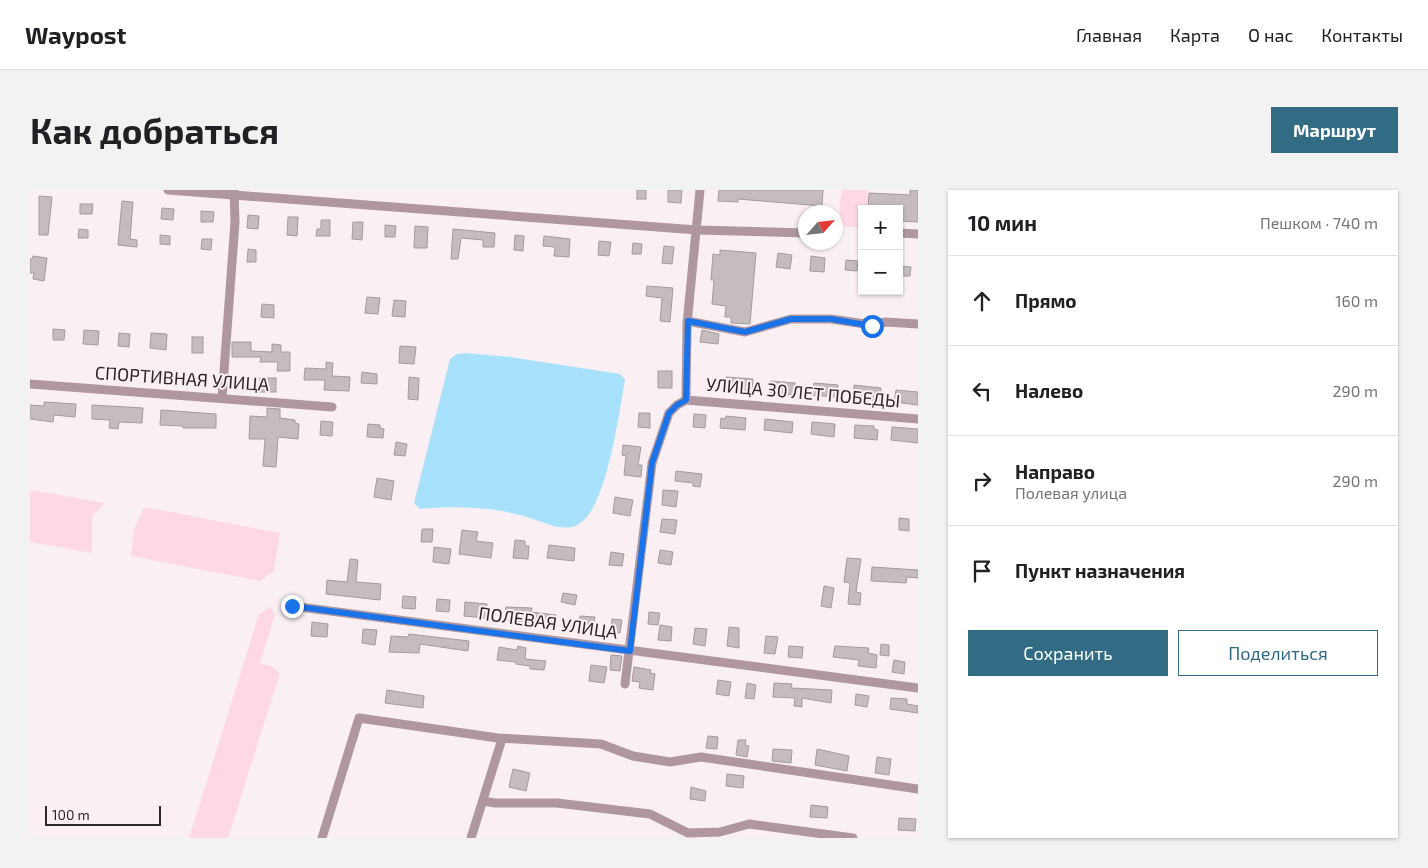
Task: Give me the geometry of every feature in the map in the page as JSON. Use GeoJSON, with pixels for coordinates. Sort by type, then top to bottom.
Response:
{"type":"FeatureCollection","features":[{"type":"Feature","properties":{"kind":"street"},"geometry":{"type":"LineString","coordinates":[[168,190],[234,192],[697,230],[798,233]]}},
{"type":"Feature","properties":{"kind":"street"},"geometry":{"type":"LineString","coordinates":[[625,684],[652,463],[669,413],[686,400],[688,321],[700,190]]}},
{"type":"Feature","properties":{"kind":"street"},"geometry":{"type":"LineString","coordinates":[[222,398],[235,222],[234,192]]}},
{"type":"Feature","properties":{"kind":"street"},"geometry":{"type":"LineString","coordinates":[[903,233],[918,234]]}},
{"type":"Feature","properties":{"kind":"street"},"geometry":{"type":"LineString","coordinates":[[688,321],[745,332],[791,319],[831,319],[872,326],[905,322],[918,324]]}},
{"type":"Feature","properties":{"kind":"street","name":"СПОРТИВНАЯ УЛИЦА"},"geometry":{"type":"LineString","coordinates":[[30,384],[332,407]]}},
{"type":"Feature","properties":{"kind":"street","name":"УЛИЦА 30 ЛЕТ ПОБЕДЫ"},"geometry":{"type":"LineString","coordinates":[[686,400],[918,419]]}},
{"type":"Feature","properties":{"kind":"street","name":"ПОЛЕВАЯ УЛИЦА"},"geometry":{"type":"LineString","coordinates":[[292,606],[918,688]]}},
{"type":"Feature","properties":{"kind":"street"},"geometry":{"type":"LineString","coordinates":[[322,838],[359,718],[502,739],[601,744],[633,756],[670,762],[701,757],[918,789]]}},
{"type":"Feature","properties":{"kind":"street"},"geometry":{"type":"LineString","coordinates":[[471,838],[502,739]]}},
{"type":"Feature","properties":{"kind":"street"},"geometry":{"type":"LineString","coordinates":[[483,801],[495,803],[557,803],[650,814],[688,833],[720,832],[748,824],[853,838]]}},
{"type":"Feature","properties":{"kind":"shaded area"},"geometry":{"type":"Polygon","coordinates":[[[842,190],[868,190],[867,205],[858,205],[858,227],[846,227],[843,223],[843,205],[840,205],[842,190]]]}},
{"type":"Feature","properties":{"kind":"shaded area"},"geometry":{"type":"Polygon","coordinates":[[[30,490],[105,503],[92,516],[92,553],[30,542],[30,490]]]}},
{"type":"Feature","properties":{"kind":"shaded area"},"geometry":{"type":"Polygon","coordinates":[[[144,507],[280,533],[274,571],[260,581],[131,556],[134,530],[144,507]]]}},
{"type":"Feature","properties":{"kind":"shaded area"},"geometry":{"type":"Polygon","coordinates":[[[270,607],[275,614],[260,663],[273,667],[280,673],[228,838],[189,838],[259,614],[270,607]]]}},
{"type":"Feature","properties":{"kind":"water"},"geometry":{"type":"Polygon","coordinates":[[[457,354],[510,357],[620,374],[625,380],[615,436],[604,481],[596,501],[587,516],[577,525],[566,528],[549,525],[520,515],[477,508],[448,507],[420,509],[414,503],[450,359],[457,354]]]}},
{"type":"Feature","properties":{"kind":"building"},"geometry":{"type":"Polygon","coordinates":[[[637,190],[646,190],[646,199],[637,199],[637,190]]]}},
{"type":"Feature","properties":{"kind":"building"},"geometry":{"type":"Polygon","coordinates":[[[668,190],[682,190],[681,203],[668,202],[668,190]]]}},
{"type":"Feature","properties":{"kind":"building"},"geometry":{"type":"Polygon","coordinates":[[[719,190],[823,190],[822,205],[738,199],[738,202],[718,201],[719,190]]]}},
{"type":"Feature","properties":{"kind":"building"},"geometry":{"type":"Polygon","coordinates":[[[910,190],[918,190],[918,222],[903,221],[903,205],[868,205],[869,193],[910,195],[910,190]]]}},
{"type":"Feature","properties":{"kind":"building"},"geometry":{"type":"Polygon","coordinates":[[[39,196],[52,197],[48,235],[39,235],[39,196]]]}},
{"type":"Feature","properties":{"kind":"building"},"geometry":{"type":"Polygon","coordinates":[[[122,201],[133,202],[130,239],[137,240],[137,247],[118,245],[122,201]]]}},
{"type":"Feature","properties":{"kind":"building"},"geometry":{"type":"Polygon","coordinates":[[[80,204],[93,204],[92,214],[80,214],[80,204]]]}},
{"type":"Feature","properties":{"kind":"building"},"geometry":{"type":"Polygon","coordinates":[[[162,208],[174,209],[173,220],[161,219],[162,208]]]}},
{"type":"Feature","properties":{"kind":"building"},"geometry":{"type":"Polygon","coordinates":[[[201,211],[214,212],[213,222],[201,222],[201,211]]]}},
{"type":"Feature","properties":{"kind":"building"},"geometry":{"type":"Polygon","coordinates":[[[248,215],[259,216],[258,229],[247,228],[248,215]]]}},
{"type":"Feature","properties":{"kind":"building"},"geometry":{"type":"Polygon","coordinates":[[[288,217],[298,217],[297,236],[287,235],[288,217]]]}},
{"type":"Feature","properties":{"kind":"building"},"geometry":{"type":"Polygon","coordinates":[[[321,220],[330,220],[330,236],[316,236],[317,229],[321,229],[321,220]]]}},
{"type":"Feature","properties":{"kind":"building"},"geometry":{"type":"Polygon","coordinates":[[[353,222],[363,222],[362,240],[352,239],[353,222]]]}},
{"type":"Feature","properties":{"kind":"building"},"geometry":{"type":"Polygon","coordinates":[[[385,225],[396,226],[395,237],[385,237],[385,225]]]}},
{"type":"Feature","properties":{"kind":"building"},"geometry":{"type":"Polygon","coordinates":[[[415,226],[428,227],[427,248],[414,248],[415,226]]]}},
{"type":"Feature","properties":{"kind":"building"},"geometry":{"type":"Polygon","coordinates":[[[79,229],[88,230],[88,238],[78,238],[79,229]]]}},
{"type":"Feature","properties":{"kind":"building"},"geometry":{"type":"Polygon","coordinates":[[[453,229],[495,233],[494,247],[483,247],[483,240],[461,238],[458,259],[451,259],[453,229]]]}},
{"type":"Feature","properties":{"kind":"building"},"geometry":{"type":"Polygon","coordinates":[[[160,235],[170,236],[170,245],[160,244],[160,235]]]}},
{"type":"Feature","properties":{"kind":"building"},"geometry":{"type":"Polygon","coordinates":[[[515,235],[524,236],[523,251],[514,250],[515,235]]]}},
{"type":"Feature","properties":{"kind":"building"},"geometry":{"type":"Polygon","coordinates":[[[544,236],[570,239],[569,257],[554,256],[555,247],[543,246],[544,236]]]}},
{"type":"Feature","properties":{"kind":"building"},"geometry":{"type":"Polygon","coordinates":[[[202,239],[212,239],[211,250],[201,249],[202,239]]]}},
{"type":"Feature","properties":{"kind":"building"},"geometry":{"type":"Polygon","coordinates":[[[599,241],[611,242],[609,256],[598,255],[599,241]]]}},
{"type":"Feature","properties":{"kind":"building"},"geometry":{"type":"Polygon","coordinates":[[[633,243],[642,244],[641,254],[632,254],[633,243]]]}},
{"type":"Feature","properties":{"kind":"building"},"geometry":{"type":"Polygon","coordinates":[[[664,246],[674,247],[672,264],[662,263],[664,246]]]}},
{"type":"Feature","properties":{"kind":"building"},"geometry":{"type":"Polygon","coordinates":[[[248,249],[256,250],[256,262],[247,262],[248,249]]]}},
{"type":"Feature","properties":{"kind":"building"},"geometry":{"type":"Polygon","coordinates":[[[720,250],[756,253],[750,324],[731,323],[731,317],[725,317],[726,306],[712,304],[714,280],[711,280],[713,254],[720,255],[720,250]]]}},
{"type":"Feature","properties":{"kind":"building"},"geometry":{"type":"Polygon","coordinates":[[[778,253],[792,255],[790,269],[776,267],[778,253]]]}},
{"type":"Feature","properties":{"kind":"building"},"geometry":{"type":"Polygon","coordinates":[[[33,256],[47,258],[44,281],[33,279],[34,273],[30,273],[30,259],[33,256]]]}},
{"type":"Feature","properties":{"kind":"building"},"geometry":{"type":"Polygon","coordinates":[[[811,256],[825,258],[824,272],[810,271],[811,256]]]}},
{"type":"Feature","properties":{"kind":"building"},"geometry":{"type":"Polygon","coordinates":[[[846,260],[858,261],[857,271],[845,270],[846,260]]]}},
{"type":"Feature","properties":{"kind":"building"},"geometry":{"type":"Polygon","coordinates":[[[903,266],[911,267],[910,276],[903,276],[903,266]]]}},
{"type":"Feature","properties":{"kind":"building"},"geometry":{"type":"Polygon","coordinates":[[[647,286],[673,288],[670,322],[660,321],[662,298],[646,296],[647,286]]]}},
{"type":"Feature","properties":{"kind":"building"},"geometry":{"type":"Polygon","coordinates":[[[367,297],[380,298],[378,314],[365,313],[367,297]]]}},
{"type":"Feature","properties":{"kind":"building"},"geometry":{"type":"Polygon","coordinates":[[[394,300],[406,301],[405,317],[392,316],[394,300]]]}},
{"type":"Feature","properties":{"kind":"building"},"geometry":{"type":"Polygon","coordinates":[[[262,304],[274,305],[274,318],[261,317],[262,304]]]}},
{"type":"Feature","properties":{"kind":"building"},"geometry":{"type":"Polygon","coordinates":[[[53,329],[65,330],[64,340],[53,340],[53,329]]]}},
{"type":"Feature","properties":{"kind":"building"},"geometry":{"type":"Polygon","coordinates":[[[84,330],[99,331],[98,345],[83,344],[84,330]]]}},
{"type":"Feature","properties":{"kind":"building"},"geometry":{"type":"Polygon","coordinates":[[[702,330],[719,334],[718,344],[700,342],[702,330]]]}},
{"type":"Feature","properties":{"kind":"building"},"geometry":{"type":"Polygon","coordinates":[[[119,333],[130,334],[129,347],[118,346],[119,333]]]}},
{"type":"Feature","properties":{"kind":"building"},"geometry":{"type":"Polygon","coordinates":[[[151,333],[167,334],[166,350],[150,348],[151,333]]]}},
{"type":"Feature","properties":{"kind":"building"},"geometry":{"type":"Polygon","coordinates":[[[192,337],[203,337],[203,353],[192,353],[192,337]]]}},
{"type":"Feature","properties":{"kind":"building"},"geometry":{"type":"Polygon","coordinates":[[[232,342],[251,342],[251,351],[272,352],[272,344],[281,345],[281,352],[290,352],[290,371],[277,371],[278,362],[260,362],[261,357],[232,357],[232,342]]]}},
{"type":"Feature","properties":{"kind":"building"},"geometry":{"type":"Polygon","coordinates":[[[400,346],[416,347],[414,364],[399,363],[400,346]]]}},
{"type":"Feature","properties":{"kind":"building"},"geometry":{"type":"Polygon","coordinates":[[[326,362],[333,363],[332,376],[350,377],[349,391],[324,390],[325,380],[304,380],[305,368],[326,369],[326,362]]]}},
{"type":"Feature","properties":{"kind":"building"},"geometry":{"type":"Polygon","coordinates":[[[658,371],[672,371],[672,388],[658,388],[658,371]]]}},
{"type":"Feature","properties":{"kind":"building"},"geometry":{"type":"Polygon","coordinates":[[[362,372],[377,374],[377,384],[361,383],[362,372]]]}},
{"type":"Feature","properties":{"kind":"building"},"geometry":{"type":"Polygon","coordinates":[[[409,377],[419,378],[418,400],[408,399],[409,377]]]}},
{"type":"Feature","properties":{"kind":"building"},"geometry":{"type":"Polygon","coordinates":[[[726,377],[753,379],[752,391],[725,389],[726,377]]]}},
{"type":"Feature","properties":{"kind":"building"},"geometry":{"type":"Polygon","coordinates":[[[260,378],[276,378],[276,392],[260,392],[260,378]]]}},
{"type":"Feature","properties":{"kind":"building"},"geometry":{"type":"Polygon","coordinates":[[[771,381],[795,383],[794,395],[770,393],[771,381]]]}},
{"type":"Feature","properties":{"kind":"building"},"geometry":{"type":"Polygon","coordinates":[[[814,383],[838,385],[837,397],[812,395],[814,383]]]}},
{"type":"Feature","properties":{"kind":"building"},"geometry":{"type":"Polygon","coordinates":[[[854,385],[881,388],[880,401],[853,398],[854,385]]]}},
{"type":"Feature","properties":{"kind":"building"},"geometry":{"type":"Polygon","coordinates":[[[896,390],[918,392],[918,405],[894,402],[896,390]]]}},
{"type":"Feature","properties":{"kind":"building"},"geometry":{"type":"Polygon","coordinates":[[[44,402],[76,404],[75,417],[54,415],[53,422],[30,419],[30,405],[44,406],[44,402]]]}},
{"type":"Feature","properties":{"kind":"building"},"geometry":{"type":"Polygon","coordinates":[[[92,405],[143,408],[142,423],[119,422],[118,429],[109,428],[110,420],[92,419],[92,405]]]}},
{"type":"Feature","properties":{"kind":"building"},"geometry":{"type":"Polygon","coordinates":[[[267,408],[280,409],[280,418],[295,420],[295,423],[299,424],[298,439],[278,437],[276,467],[263,466],[265,439],[249,439],[250,416],[267,417],[267,408]]]}},
{"type":"Feature","properties":{"kind":"building"},"geometry":{"type":"Polygon","coordinates":[[[161,410],[216,414],[216,428],[183,428],[183,426],[160,425],[161,410]]]}},
{"type":"Feature","properties":{"kind":"building"},"geometry":{"type":"Polygon","coordinates":[[[639,413],[650,413],[650,428],[638,427],[639,413]]]}},
{"type":"Feature","properties":{"kind":"building"},"geometry":{"type":"Polygon","coordinates":[[[694,414],[706,415],[705,428],[693,427],[694,414]]]}},
{"type":"Feature","properties":{"kind":"building"},"geometry":{"type":"Polygon","coordinates":[[[726,416],[746,418],[745,430],[720,428],[721,418],[725,419],[726,416]]]}},
{"type":"Feature","properties":{"kind":"building"},"geometry":{"type":"Polygon","coordinates":[[[765,419],[793,422],[792,433],[764,430],[765,419]]]}},
{"type":"Feature","properties":{"kind":"building"},"geometry":{"type":"Polygon","coordinates":[[[321,421],[333,422],[332,436],[320,435],[321,421]]]}},
{"type":"Feature","properties":{"kind":"building"},"geometry":{"type":"Polygon","coordinates":[[[812,422],[835,424],[834,437],[811,434],[812,422]]]}},
{"type":"Feature","properties":{"kind":"building"},"geometry":{"type":"Polygon","coordinates":[[[368,424],[380,425],[380,428],[384,429],[383,438],[367,437],[368,424]]]}},
{"type":"Feature","properties":{"kind":"building"},"geometry":{"type":"Polygon","coordinates":[[[855,425],[874,426],[874,429],[878,430],[877,440],[854,438],[855,425]]]}},
{"type":"Feature","properties":{"kind":"building"},"geometry":{"type":"Polygon","coordinates":[[[892,427],[918,429],[918,443],[891,440],[892,427]]]}},
{"type":"Feature","properties":{"kind":"building"},"geometry":{"type":"Polygon","coordinates":[[[396,442],[407,444],[405,456],[394,455],[396,442]]]}},
{"type":"Feature","properties":{"kind":"building"},"geometry":{"type":"Polygon","coordinates":[[[623,445],[641,447],[638,465],[642,465],[641,477],[624,475],[626,456],[622,455],[623,445]]]}},
{"type":"Feature","properties":{"kind":"building"},"geometry":{"type":"Polygon","coordinates":[[[676,471],[702,474],[700,487],[693,486],[693,483],[675,481],[676,471]]]}},
{"type":"Feature","properties":{"kind":"building"},"geometry":{"type":"Polygon","coordinates":[[[377,478],[394,481],[391,500],[374,497],[377,478]]]}},
{"type":"Feature","properties":{"kind":"building"},"geometry":{"type":"Polygon","coordinates":[[[663,490],[678,491],[676,507],[662,505],[663,490]]]}},
{"type":"Feature","properties":{"kind":"building"},"geometry":{"type":"Polygon","coordinates":[[[615,497],[633,500],[630,516],[613,513],[615,497]]]}},
{"type":"Feature","properties":{"kind":"building"},"geometry":{"type":"Polygon","coordinates":[[[899,518],[909,519],[909,531],[899,530],[899,518]]]}},
{"type":"Feature","properties":{"kind":"building"},"geometry":{"type":"Polygon","coordinates":[[[662,519],[677,520],[675,534],[660,532],[662,519]]]}},
{"type":"Feature","properties":{"kind":"building"},"geometry":{"type":"Polygon","coordinates":[[[422,529],[433,529],[432,542],[421,542],[422,529]]]}},
{"type":"Feature","properties":{"kind":"building"},"geometry":{"type":"Polygon","coordinates":[[[462,530],[478,532],[476,541],[493,543],[491,558],[459,554],[462,530]]]}},
{"type":"Feature","properties":{"kind":"building"},"geometry":{"type":"Polygon","coordinates":[[[515,540],[525,541],[525,546],[529,546],[528,559],[513,558],[515,540]]]}},
{"type":"Feature","properties":{"kind":"building"},"geometry":{"type":"Polygon","coordinates":[[[549,545],[575,548],[574,561],[547,558],[549,545]]]}},
{"type":"Feature","properties":{"kind":"building"},"geometry":{"type":"Polygon","coordinates":[[[434,547],[451,549],[449,564],[433,562],[434,547]]]}},
{"type":"Feature","properties":{"kind":"building"},"geometry":{"type":"Polygon","coordinates":[[[660,550],[673,552],[671,565],[658,563],[660,550]]]}},
{"type":"Feature","properties":{"kind":"building"},"geometry":{"type":"Polygon","coordinates":[[[611,552],[624,554],[622,566],[609,565],[611,552]]]}},
{"type":"Feature","properties":{"kind":"building"},"geometry":{"type":"Polygon","coordinates":[[[847,558],[861,559],[856,592],[861,593],[860,605],[848,604],[850,583],[844,582],[847,558]]]}},
{"type":"Feature","properties":{"kind":"building"},"geometry":{"type":"Polygon","coordinates":[[[350,559],[358,560],[356,582],[381,584],[380,600],[326,594],[327,580],[347,582],[350,559]]]}},
{"type":"Feature","properties":{"kind":"building"},"geometry":{"type":"Polygon","coordinates":[[[872,567],[918,570],[918,578],[907,577],[906,583],[871,581],[872,567]]]}},
{"type":"Feature","properties":{"kind":"building"},"geometry":{"type":"Polygon","coordinates":[[[824,586],[834,588],[831,608],[821,606],[824,586]]]}},
{"type":"Feature","properties":{"kind":"building"},"geometry":{"type":"Polygon","coordinates":[[[563,593],[577,595],[575,605],[561,602],[563,593]]]}},
{"type":"Feature","properties":{"kind":"building"},"geometry":{"type":"Polygon","coordinates":[[[403,596],[416,597],[415,609],[402,608],[403,596]]]}},
{"type":"Feature","properties":{"kind":"building"},"geometry":{"type":"Polygon","coordinates":[[[437,599],[450,600],[449,612],[436,611],[437,599]]]}},
{"type":"Feature","properties":{"kind":"building"},"geometry":{"type":"Polygon","coordinates":[[[465,602],[487,604],[486,618],[464,616],[465,602]]]}},
{"type":"Feature","properties":{"kind":"building"},"geometry":{"type":"Polygon","coordinates":[[[506,607],[532,608],[531,612],[556,615],[555,627],[504,619],[506,607]]]}},
{"type":"Feature","properties":{"kind":"building"},"geometry":{"type":"Polygon","coordinates":[[[649,612],[660,613],[658,625],[648,624],[649,612]]]}},
{"type":"Feature","properties":{"kind":"building"},"geometry":{"type":"Polygon","coordinates":[[[580,616],[595,617],[593,630],[579,629],[580,616]]]}},
{"type":"Feature","properties":{"kind":"building"},"geometry":{"type":"Polygon","coordinates":[[[612,619],[622,620],[620,633],[610,632],[612,619]]]}},
{"type":"Feature","properties":{"kind":"building"},"geometry":{"type":"Polygon","coordinates":[[[312,622],[328,624],[327,637],[311,636],[312,622]]]}},
{"type":"Feature","properties":{"kind":"building"},"geometry":{"type":"Polygon","coordinates":[[[660,625],[672,627],[671,641],[658,640],[660,625]]]}},
{"type":"Feature","properties":{"kind":"building"},"geometry":{"type":"Polygon","coordinates":[[[729,627],[739,628],[739,648],[727,646],[729,627]]]}},
{"type":"Feature","properties":{"kind":"building"},"geometry":{"type":"Polygon","coordinates":[[[695,628],[707,629],[705,646],[693,644],[695,628]]]}},
{"type":"Feature","properties":{"kind":"building"},"geometry":{"type":"Polygon","coordinates":[[[363,629],[377,630],[375,645],[362,643],[363,629]]]}},
{"type":"Feature","properties":{"kind":"building"},"geometry":{"type":"Polygon","coordinates":[[[409,634],[469,641],[468,651],[420,644],[419,653],[389,652],[391,636],[408,637],[409,634]]]}},
{"type":"Feature","properties":{"kind":"building"},"geometry":{"type":"Polygon","coordinates":[[[766,636],[778,637],[775,654],[764,653],[766,636]]]}},
{"type":"Feature","properties":{"kind":"building"},"geometry":{"type":"Polygon","coordinates":[[[881,644],[889,645],[889,656],[880,655],[881,644]]]}},
{"type":"Feature","properties":{"kind":"building"},"geometry":{"type":"Polygon","coordinates":[[[518,646],[526,648],[525,659],[546,661],[544,670],[530,669],[530,666],[516,664],[516,662],[497,660],[499,647],[517,650],[518,646]]]}},
{"type":"Feature","properties":{"kind":"building"},"geometry":{"type":"Polygon","coordinates":[[[789,646],[803,647],[802,658],[788,657],[789,646]]]}},
{"type":"Feature","properties":{"kind":"building"},"geometry":{"type":"Polygon","coordinates":[[[835,646],[869,648],[868,653],[877,655],[876,668],[858,666],[859,660],[833,657],[835,646]]]}},
{"type":"Feature","properties":{"kind":"building"},"geometry":{"type":"Polygon","coordinates":[[[611,655],[622,656],[620,671],[610,670],[611,655]]]}},
{"type":"Feature","properties":{"kind":"building"},"geometry":{"type":"Polygon","coordinates":[[[894,660],[905,662],[904,674],[892,672],[894,660]]]}},
{"type":"Feature","properties":{"kind":"building"},"geometry":{"type":"Polygon","coordinates":[[[591,665],[607,667],[604,683],[589,681],[591,665]]]}},
{"type":"Feature","properties":{"kind":"building"},"geometry":{"type":"Polygon","coordinates":[[[634,667],[651,670],[650,673],[655,674],[653,690],[639,688],[640,682],[632,681],[634,667]]]}},
{"type":"Feature","properties":{"kind":"building"},"geometry":{"type":"Polygon","coordinates":[[[718,680],[731,682],[729,696],[716,694],[718,680]]]}},
{"type":"Feature","properties":{"kind":"building"},"geometry":{"type":"Polygon","coordinates":[[[747,683],[756,685],[754,699],[745,698],[747,683]]]}},
{"type":"Feature","properties":{"kind":"building"},"geometry":{"type":"Polygon","coordinates":[[[774,683],[792,684],[791,688],[832,690],[831,703],[802,698],[802,707],[794,706],[795,698],[773,697],[774,683]]]}},
{"type":"Feature","properties":{"kind":"building"},"geometry":{"type":"Polygon","coordinates":[[[387,690],[424,696],[423,708],[385,703],[387,690]]]}},
{"type":"Feature","properties":{"kind":"building"},"geometry":{"type":"Polygon","coordinates":[[[856,694],[869,696],[867,707],[855,705],[856,694]]]}},
{"type":"Feature","properties":{"kind":"building"},"geometry":{"type":"Polygon","coordinates":[[[891,698],[907,699],[907,704],[918,706],[918,713],[890,709],[891,698]]]}},
{"type":"Feature","properties":{"kind":"building"},"geometry":{"type":"Polygon","coordinates":[[[708,736],[718,737],[717,749],[706,748],[708,736]]]}},
{"type":"Feature","properties":{"kind":"building"},"geometry":{"type":"Polygon","coordinates":[[[738,740],[746,740],[745,745],[749,746],[747,757],[736,755],[738,740]]]}},
{"type":"Feature","properties":{"kind":"building"},"geometry":{"type":"Polygon","coordinates":[[[773,749],[792,750],[791,763],[772,761],[773,749]]]}},
{"type":"Feature","properties":{"kind":"building"},"geometry":{"type":"Polygon","coordinates":[[[817,749],[849,756],[847,771],[815,765],[817,749]]]}},
{"type":"Feature","properties":{"kind":"building"},"geometry":{"type":"Polygon","coordinates":[[[877,757],[891,759],[889,775],[875,773],[877,757]]]}},
{"type":"Feature","properties":{"kind":"building"},"geometry":{"type":"Polygon","coordinates":[[[513,769],[530,773],[526,791],[509,787],[513,769]]]}},
{"type":"Feature","properties":{"kind":"building"},"geometry":{"type":"Polygon","coordinates":[[[727,774],[744,776],[743,788],[726,786],[727,774]]]}},
{"type":"Feature","properties":{"kind":"building"},"geometry":{"type":"Polygon","coordinates":[[[691,787],[706,791],[705,801],[690,799],[691,787]]]}},
{"type":"Feature","properties":{"kind":"building"},"geometry":{"type":"Polygon","coordinates":[[[811,805],[828,807],[827,818],[810,817],[811,805]]]}},
{"type":"Feature","properties":{"kind":"building"},"geometry":{"type":"Polygon","coordinates":[[[899,818],[916,819],[915,831],[898,830],[899,818]]]}},
{"type":"Feature","properties":{"kind":"route"},"geometry":{"type":"LineString","coordinates":[[292,606],[630,651],[652,463],[669,413],[686,400],[688,321],[745,332],[791,319],[831,319],[872,326]]}}]}
